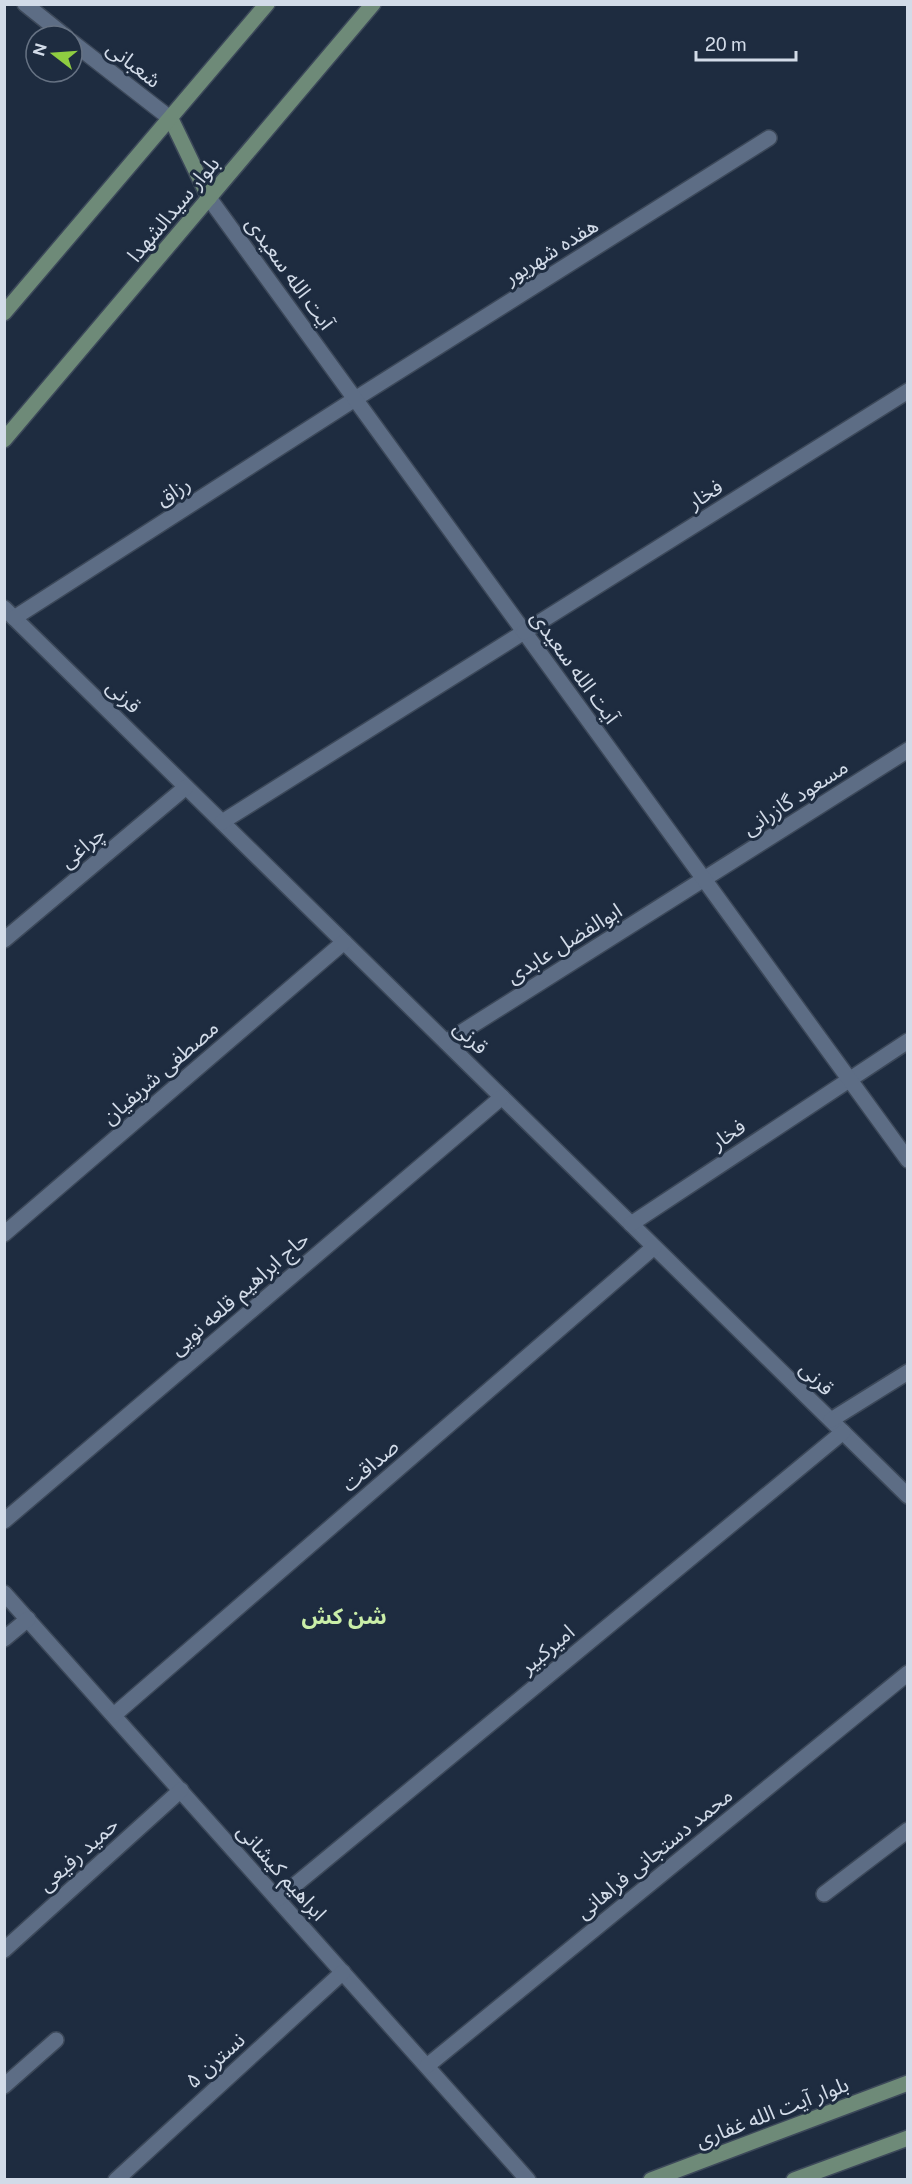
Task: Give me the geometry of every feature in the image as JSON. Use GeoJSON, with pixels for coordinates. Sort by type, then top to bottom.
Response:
{"type":"FeatureCollection","features":[{"type":"Feature","properties":{"kind":"main road"},"geometry":{"type":"LineString","coordinates":[[4,313],[267,4]]}},
{"type":"Feature","properties":{"kind":"main road","name":"بلوار سیدالشهدا"},"geometry":{"type":"LineString","coordinates":[[4,440],[373,4]]}},
{"type":"Feature","properties":{"kind":"main road"},"geometry":{"type":"LineString","coordinates":[[171,119],[209,198]]}},
{"type":"Feature","properties":{"kind":"main road","name":"بلوار آیت الله غفاری"},"geometry":{"type":"LineString","coordinates":[[651,2180],[908,2083]]}},
{"type":"Feature","properties":{"kind":"main road"},"geometry":{"type":"LineString","coordinates":[[794,2180],[908,2138]]}},
{"type":"Feature","properties":{"kind":"street"},"geometry":{"type":"LineString","coordinates":[[25,4],[50,24]]}},
{"type":"Feature","properties":{"kind":"street","name":"شعبانی"},"geometry":{"type":"LineString","coordinates":[[84,51],[171,119]]}},
{"type":"Feature","properties":{"kind":"street","name":"هفده شهریور"},"geometry":{"type":"LineString","coordinates":[[355,399],[770,138]]}},
{"type":"Feature","properties":{"kind":"street","name":"آیت الله سعیدی"},"geometry":{"type":"LineString","coordinates":[[209,198],[908,1160]]}},
{"type":"Feature","properties":{"kind":"street","name":"فخار"},"geometry":{"type":"LineString","coordinates":[[222,822],[908,392]]}},
{"type":"Feature","properties":{"kind":"street","name":"رزاق"},"geometry":{"type":"LineString","coordinates":[[9,613],[355,399]]}},
{"type":"Feature","properties":{"kind":"street","name":"قرنی"},"geometry":{"type":"LineString","coordinates":[[9,613],[908,1496]]}},
{"type":"Feature","properties":{"kind":"street","name":"مسعود گازرانی"},"geometry":{"type":"LineString","coordinates":[[704,880],[908,750]]}},
{"type":"Feature","properties":{"kind":"street","name":"چراغی"},"geometry":{"type":"LineString","coordinates":[[4,940],[186,787]]}},
{"type":"Feature","properties":{"kind":"street","name":"ابوالفضل عابدی"},"geometry":{"type":"LineString","coordinates":[[446,1042],[704,880]]}},
{"type":"Feature","properties":{"kind":"street","name":"مصطفی شریفیان"},"geometry":{"type":"LineString","coordinates":[[4,1234],[344,942]]}},
{"type":"Feature","properties":{"kind":"street","name":"فخار"},"geometry":{"type":"LineString","coordinates":[[631,1224],[848,1078],[908,1041]]}},
{"type":"Feature","properties":{"kind":"street","name":"حاج ابراهیم قلعه نویی"},"geometry":{"type":"LineString","coordinates":[[4,1521],[502,1096]]}},
{"type":"Feature","properties":{"kind":"street","name":"صداقت"},"geometry":{"type":"LineString","coordinates":[[114,1715],[654,1247]]}},
{"type":"Feature","properties":{"kind":"street"},"geometry":{"type":"LineString","coordinates":[[831,1420],[908,1372]]}},
{"type":"Feature","properties":{"kind":"street","name":"امیرکبیر"},"geometry":{"type":"LineString","coordinates":[[278,1899],[843,1432]]}},
{"type":"Feature","properties":{"kind":"street","name":"ابراهیم کیشانی"},"geometry":{"type":"LineString","coordinates":[[4,1593],[528,2180]]}},
{"type":"Feature","properties":{"kind":"street"},"geometry":{"type":"LineString","coordinates":[[4,1639],[28,1619]]}},
{"type":"Feature","properties":{"kind":"street","name":"محمد دستجانی فراهانی"},"geometry":{"type":"LineString","coordinates":[[427,2066],[908,1673]]}},
{"type":"Feature","properties":{"kind":"street","name":"حمید رفیعی"},"geometry":{"type":"LineString","coordinates":[[4,1950],[181,1790]]}},
{"type":"Feature","properties":{"kind":"street"},"geometry":{"type":"LineString","coordinates":[[824,1894],[908,1830]]}},
{"type":"Feature","properties":{"kind":"street","name":"نسترن ۵"},"geometry":{"type":"LineString","coordinates":[[116,2180],[343,1972]]}},
{"type":"Feature","properties":{"kind":"street"},"geometry":{"type":"LineString","coordinates":[[4,2086],[56,2040]]}},
{"type":"Feature","properties":{"kind":"district","name":"شن کش"},"geometry":{"type":"Point","coordinates":[344,1616]}}]}
